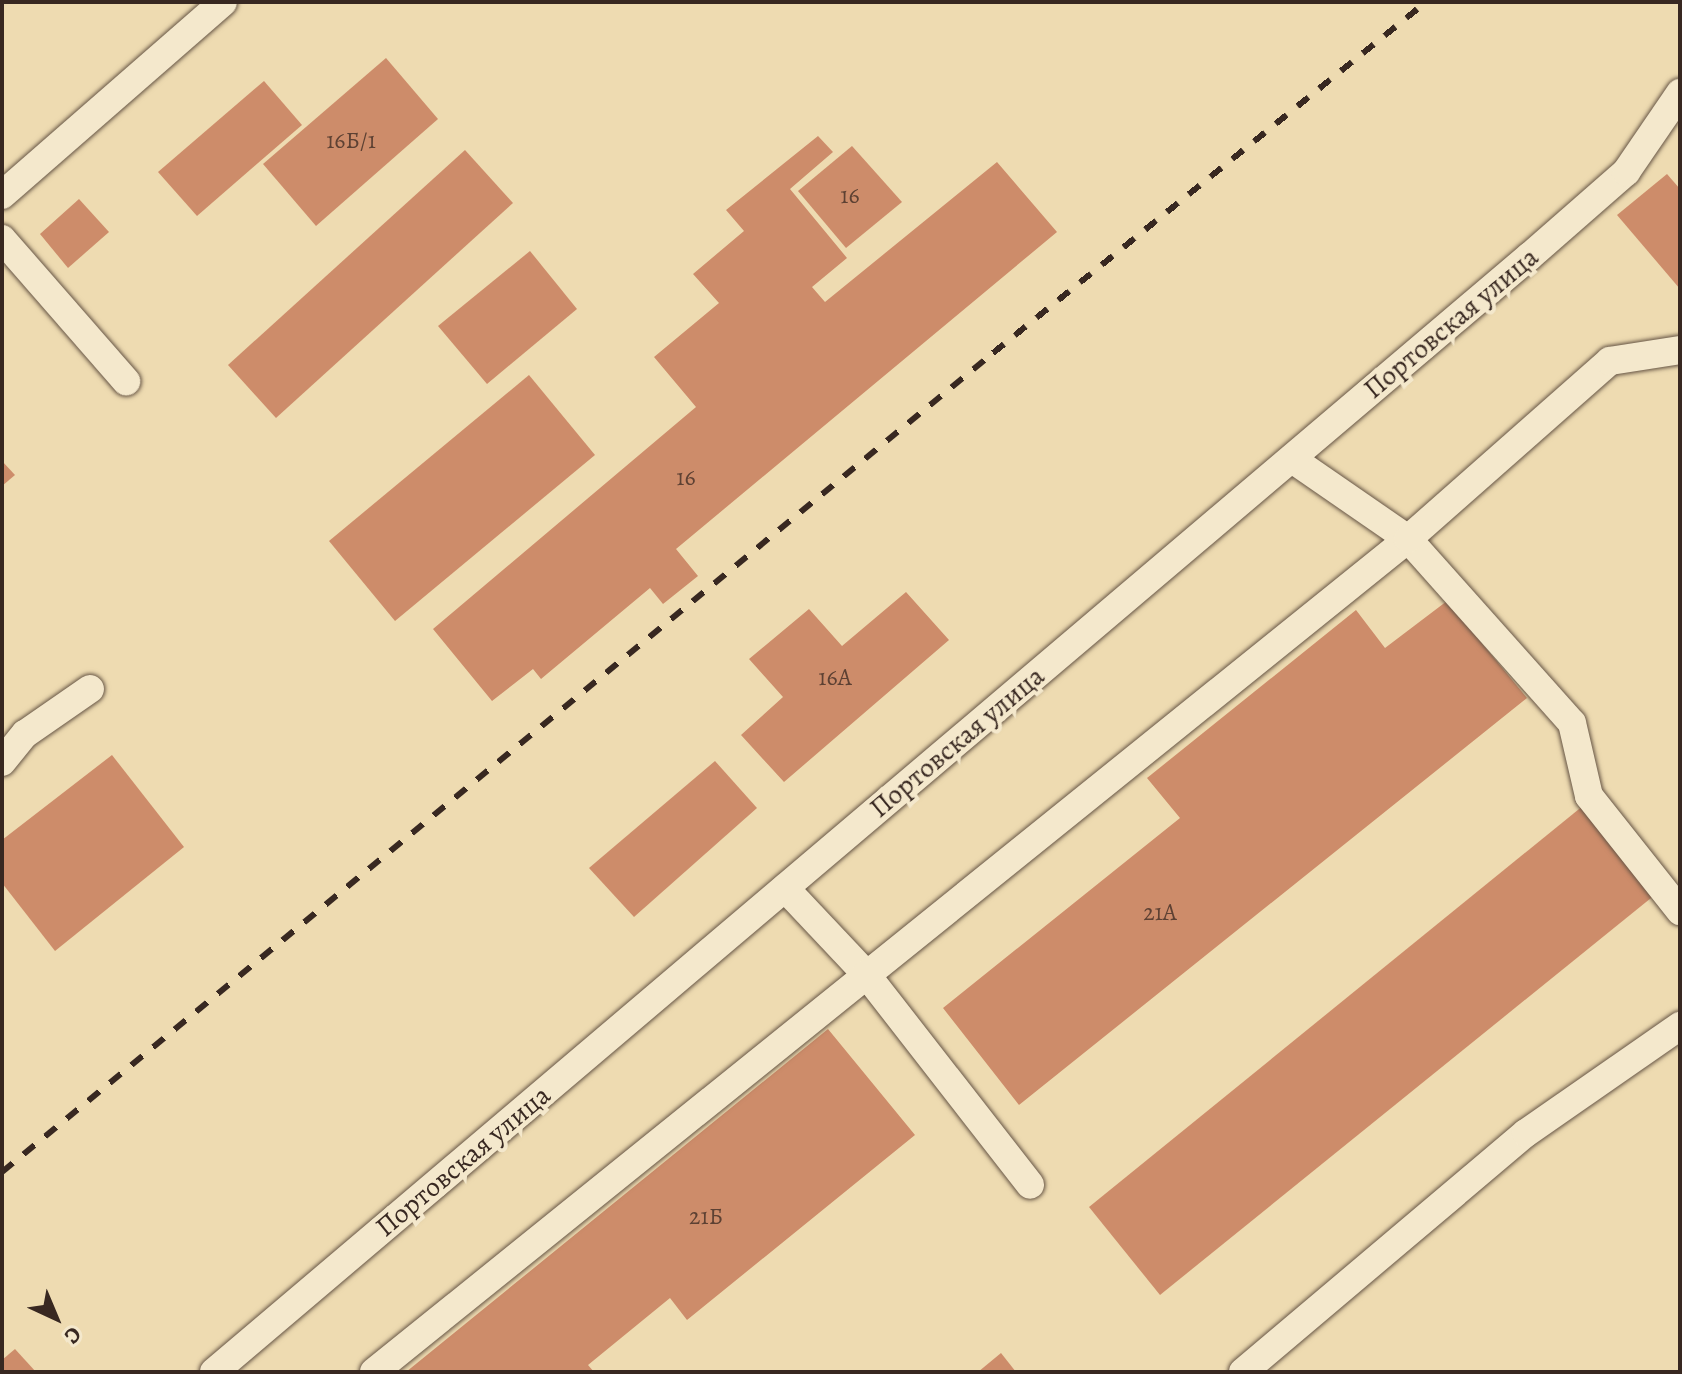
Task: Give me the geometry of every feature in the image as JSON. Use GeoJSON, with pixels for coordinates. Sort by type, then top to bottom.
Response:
{"type":"FeatureCollection","features":[{"type":"Feature","properties":{"kind":"street"},"geometry":{"type":"LineString","coordinates":[[2,195],[223,2]]}},
{"type":"Feature","properties":{"kind":"street","name":"Портовская улица"},"geometry":{"type":"LineString","coordinates":[[214,1372],[1626,172],[1680,93]]}},
{"type":"Feature","properties":{"kind":"street"},"geometry":{"type":"LineString","coordinates":[[2,239],[126,381]]}},
{"type":"Feature","properties":{"kind":"street"},"geometry":{"type":"LineString","coordinates":[[374,1372],[1408,539],[1610,361],[1680,350]]}},
{"type":"Feature","properties":{"kind":"street"},"geometry":{"type":"LineString","coordinates":[[1292,459],[1408,539],[1572,723],[1589,796],[1680,911]]}},
{"type":"Feature","properties":{"kind":"street"},"geometry":{"type":"LineString","coordinates":[[2,762],[25,734],[90,689]]}},
{"type":"Feature","properties":{"kind":"street"},"geometry":{"type":"LineString","coordinates":[[785,888],[866,974],[1030,1185]]}},
{"type":"Feature","properties":{"kind":"street"},"geometry":{"type":"LineString","coordinates":[[1243,1372],[1526,1133],[1680,1026]]}},
{"type":"Feature","properties":{"kind":"building"},"geometry":{"type":"Polygon","coordinates":[[[386,58],[438,119],[316,226],[263,164],[386,58]]]}},
{"type":"Feature","properties":{"kind":"building"},"geometry":{"type":"Polygon","coordinates":[[[264,81],[302,125],[197,216],[158,172],[264,81]]]}},
{"type":"Feature","properties":{"kind":"building"},"geometry":{"type":"Polygon","coordinates":[[[818,136],[833,152],[790,189],[847,258],[812,287],[825,302],[997,162],[1057,232],[676,549],[698,576],[663,604],[650,588],[541,679],[533,669],[492,701],[433,629],[696,407],[654,357],[719,303],[693,274],[744,231],[726,210],[818,136]]]}},
{"type":"Feature","properties":{"kind":"building"},"geometry":{"type":"Polygon","coordinates":[[[852,146],[902,202],[846,248],[798,191],[852,146]]]}},
{"type":"Feature","properties":{"kind":"building"},"geometry":{"type":"Polygon","coordinates":[[[465,150],[513,203],[276,418],[228,365],[465,150]]]}},
{"type":"Feature","properties":{"kind":"building"},"geometry":{"type":"Polygon","coordinates":[[[1667,174],[1680,189],[1680,289],[1617,215],[1667,174]]]}},
{"type":"Feature","properties":{"kind":"building"},"geometry":{"type":"Polygon","coordinates":[[[79,199],[109,232],[68,268],[40,234],[79,199]]]}},
{"type":"Feature","properties":{"kind":"building"},"geometry":{"type":"Polygon","coordinates":[[[530,251],[577,309],[487,384],[438,326],[530,251]]]}},
{"type":"Feature","properties":{"kind":"building"},"geometry":{"type":"Polygon","coordinates":[[[529,375],[595,455],[395,621],[329,541],[529,375]]]}},
{"type":"Feature","properties":{"kind":"building"},"geometry":{"type":"Polygon","coordinates":[[[2,461],[15,475],[2,486],[2,461]]]}},
{"type":"Feature","properties":{"kind":"building"},"geometry":{"type":"Polygon","coordinates":[[[906,592],[949,640],[784,782],[741,735],[783,697],[749,659],[809,609],[842,646],[906,592]]]}},
{"type":"Feature","properties":{"kind":"building"},"geometry":{"type":"Polygon","coordinates":[[[1447,601],[1527,698],[1019,1105],[943,1008],[1180,818],[1147,778],[1356,610],[1385,648],[1447,601]]]}},
{"type":"Feature","properties":{"kind":"building"},"geometry":{"type":"Polygon","coordinates":[[[112,755],[184,847],[55,951],[2,883],[2,840],[112,755]]]}},
{"type":"Feature","properties":{"kind":"building"},"geometry":{"type":"Polygon","coordinates":[[[715,761],[757,808],[634,917],[589,868],[715,761]]]}},
{"type":"Feature","properties":{"kind":"building"},"geometry":{"type":"Polygon","coordinates":[[[1584,805],[1656,894],[1160,1295],[1089,1207],[1584,805]]]}},
{"type":"Feature","properties":{"kind":"building"},"geometry":{"type":"Polygon","coordinates":[[[828,1029],[915,1135],[687,1320],[670,1298],[588,1365],[594,1372],[406,1372],[828,1029]]]}},
{"type":"Feature","properties":{"kind":"building"},"geometry":{"type":"Polygon","coordinates":[[[15,1349],[36,1372],[2,1372],[2,1360],[15,1349]]]}},
{"type":"Feature","properties":{"kind":"building"},"geometry":{"type":"Polygon","coordinates":[[[1001,1353],[1016,1372],[978,1372],[1001,1353]]]}},
{"type":"Feature","properties":{"kind":"railway"},"geometry":{"type":"LineString","coordinates":[[2,1172],[993,353],[1426,2]]}}]}
